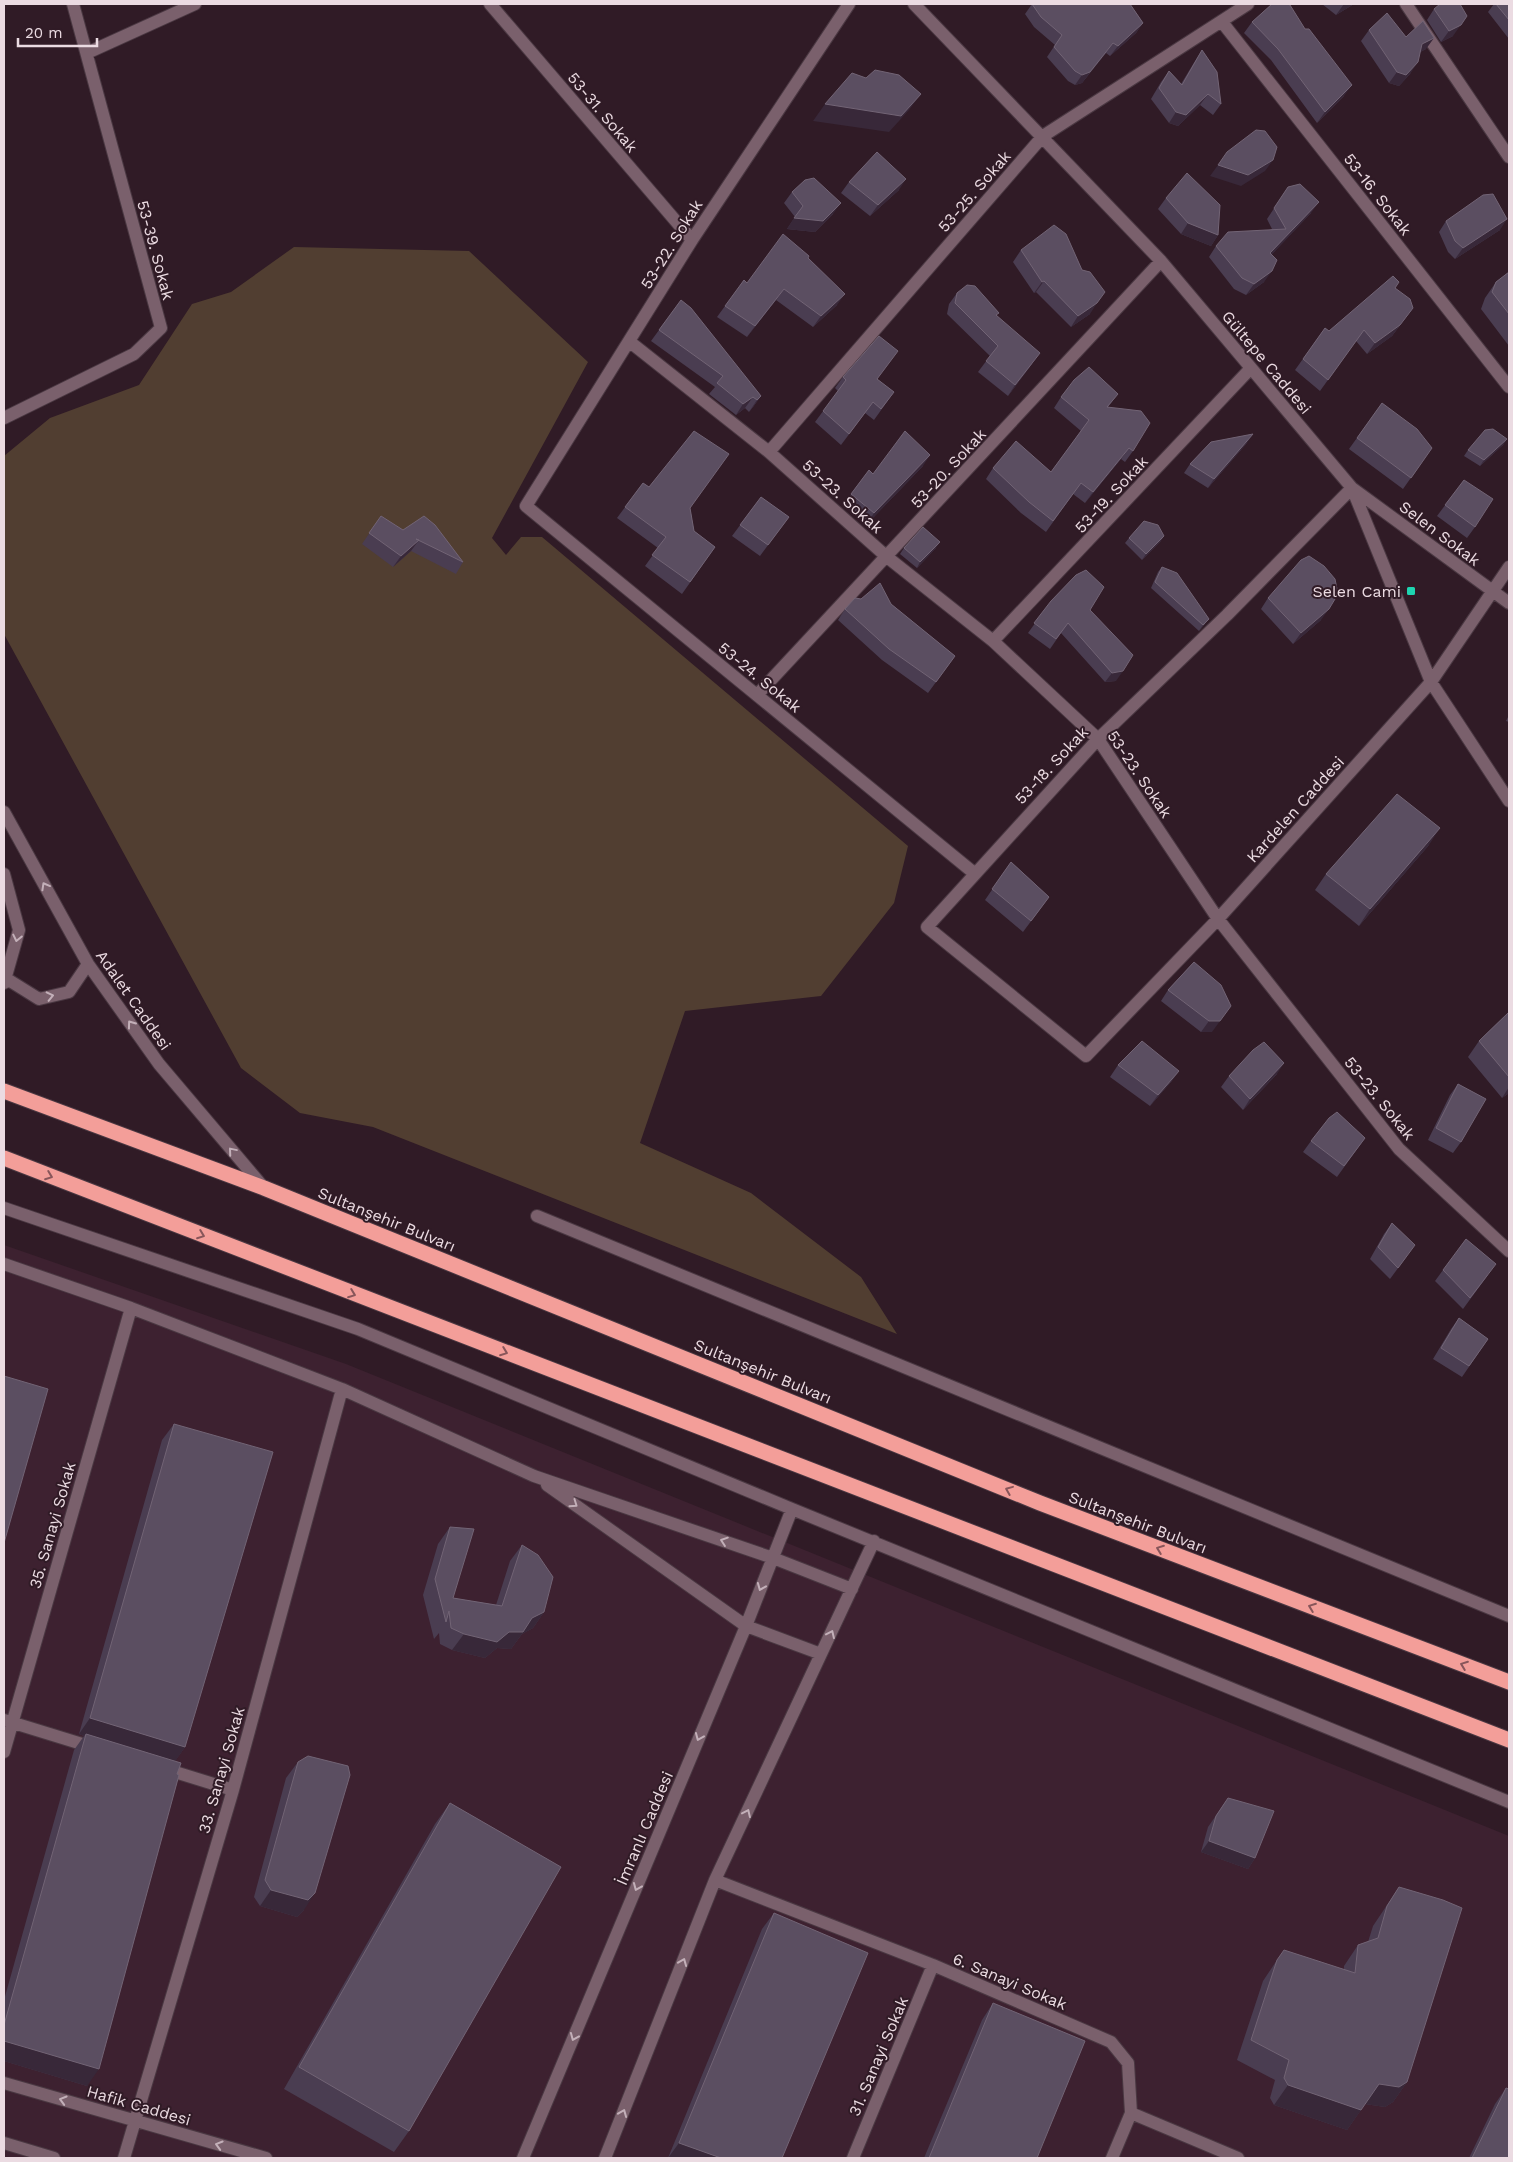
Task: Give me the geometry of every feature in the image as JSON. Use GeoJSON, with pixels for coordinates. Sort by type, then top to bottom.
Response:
{"type":"FeatureCollection","features":[{"type":"Feature","properties":{"kind":"highway","name":"Sultanşehir Bulvarı"},"geometry":{"type":"LineString","coordinates":[[4,1091],[264,1188],[1040,1503],[1509,1682]]}},
{"type":"Feature","properties":{"kind":"highway"},"geometry":{"type":"LineString","coordinates":[[4,1158],[1509,1740]]}},
{"type":"Feature","properties":{"kind":"street","name":"53-39. Sokak"},"geometry":{"type":"LineString","coordinates":[[4,418],[134,354],[160,328],[73,4]]}},
{"type":"Feature","properties":{"kind":"street"},"geometry":{"type":"LineString","coordinates":[[86,53],[196,4]]}},
{"type":"Feature","properties":{"kind":"street","name":"53-31. Sokak"},"geometry":{"type":"LineString","coordinates":[[490,4],[692,240]]}},
{"type":"Feature","properties":{"kind":"street","name":"53-22. Sokak"},"geometry":{"type":"LineString","coordinates":[[526,506],[692,240],[849,4]]}},
{"type":"Feature","properties":{"kind":"street","name":"Gültepe Caddesi"},"geometry":{"type":"LineString","coordinates":[[914,4],[1043,136],[1161,261],[1352,488],[1431,682],[1509,801]]}},
{"type":"Feature","properties":{"kind":"street","name":"53-25. Sokak"},"geometry":{"type":"LineString","coordinates":[[769,452],[1043,136],[1248,4]]}},
{"type":"Feature","properties":{"kind":"street"},"geometry":{"type":"LineString","coordinates":[[1406,4],[1509,157]]}},
{"type":"Feature","properties":{"kind":"street","name":"53-16. Sokak"},"geometry":{"type":"LineString","coordinates":[[1222,22],[1509,387]]}},
{"type":"Feature","properties":{"kind":"street","name":"53-20. Sokak"},"geometry":{"type":"LineString","coordinates":[[757,695],[1161,261]]}},
{"type":"Feature","properties":{"kind":"street","name":"53-23. Sokak"},"geometry":{"type":"LineString","coordinates":[[630,342],[769,452],[887,557],[994,641],[1098,738],[1218,919],[1399,1149],[1509,1251]]}},
{"type":"Feature","properties":{"kind":"street","name":"53-19. Sokak"},"geometry":{"type":"LineString","coordinates":[[994,641],[1251,368]]}},
{"type":"Feature","properties":{"kind":"street","name":"Selen Sokak"},"geometry":{"type":"LineString","coordinates":[[1352,488],[1509,603]]}},
{"type":"Feature","properties":{"kind":"street","name":"53-18. Sokak"},"geometry":{"type":"LineString","coordinates":[[1086,1056],[927,927],[1098,738],[1227,615],[1352,488]]}},
{"type":"Feature","properties":{"kind":"street","name":"53-24. Sokak"},"geometry":{"type":"LineString","coordinates":[[526,506],[974,873]]}},
{"type":"Feature","properties":{"kind":"street","name":"Kardelen Caddesi"},"geometry":{"type":"LineString","coordinates":[[1086,1056],[1218,919],[1431,682],[1509,567]]}},
{"type":"Feature","properties":{"kind":"street","name":"Adalet Caddesi"},"geometry":{"type":"LineString","coordinates":[[4,812],[88,964],[160,1064],[264,1188]]}},
{"type":"Feature","properties":{"kind":"street"},"geometry":{"type":"LineString","coordinates":[[4,874],[19,930],[5,981],[39,998],[69,992],[88,964]]}},
{"type":"Feature","properties":{"kind":"street"},"geometry":{"type":"LineString","coordinates":[[4,1208],[358,1329],[792,1509],[1509,1802]]}},
{"type":"Feature","properties":{"kind":"street"},"geometry":{"type":"LineString","coordinates":[[537,1216],[1509,1616]]}},
{"type":"Feature","properties":{"kind":"street"},"geometry":{"type":"LineString","coordinates":[[4,1264],[131,1308],[342,1389],[534,1476],[773,1558],[852,1589]]}},
{"type":"Feature","properties":{"kind":"street","name":"35. Sanayi Sokak"},"geometry":{"type":"LineString","coordinates":[[4,1752],[8,1721],[131,1308]]}},
{"type":"Feature","properties":{"kind":"street","name":"33. Sanayi Sokak"},"geometry":{"type":"LineString","coordinates":[[124,2158],[233,1790],[342,1389]]}},
{"type":"Feature","properties":{"kind":"street"},"geometry":{"type":"LineString","coordinates":[[534,1476],[746,1626],[821,1654]]}},
{"type":"Feature","properties":{"kind":"street","name":"İmranlı Caddesi"},"geometry":{"type":"LineString","coordinates":[[523,2158],[746,1626],[792,1509]]}},
{"type":"Feature","properties":{"kind":"street"},"geometry":{"type":"LineString","coordinates":[[605,2158],[715,1880],[874,1541]]}},
{"type":"Feature","properties":{"kind":"street"},"geometry":{"type":"LineString","coordinates":[[8,1721],[104,1750]]}},
{"type":"Feature","properties":{"kind":"street"},"geometry":{"type":"LineString","coordinates":[[150,1765],[233,1790]]}},
{"type":"Feature","properties":{"kind":"street","name":"6. Sanayi Sokak"},"geometry":{"type":"LineString","coordinates":[[715,1880],[933,1966],[1111,2042],[1128,2063],[1131,2113]]}},
{"type":"Feature","properties":{"kind":"street","name":"31. Sanayi Sokak"},"geometry":{"type":"LineString","coordinates":[[853,2158],[933,1966]]}},
{"type":"Feature","properties":{"kind":"street","name":"Hafik Caddesi"},"geometry":{"type":"LineString","coordinates":[[4,2083],[266,2158]]}},
{"type":"Feature","properties":{"kind":"street"},"geometry":{"type":"LineString","coordinates":[[1112,2158],[1131,2113],[1238,2158]]}},
{"type":"Feature","properties":{"kind":"street"},"geometry":{"type":"LineString","coordinates":[[4,2143],[54,2158]]}},
{"type":"Feature","properties":{"kind":"shaded area"},"geometry":{"type":"Polygon","coordinates":[[[294,247],[469,251],[588,362],[492,538],[506,555],[521,537],[542,537],[908,846],[894,903],[821,996],[685,1011],[640,1143],[751,1193],[861,1277],[897,1334],[373,1127],[300,1113],[241,1068],[4,634],[4,456],[50,418],[139,385],[192,304],[231,292],[294,247]]]}},
{"type":"Feature","properties":{"kind":"shaded area"},"geometry":{"type":"Polygon","coordinates":[[[4,1245],[346,1364],[1509,1836],[1509,2158],[4,2158],[4,1245]]]}},
{"type":"Feature","properties":{"kind":"building"},"geometry":{"type":"Polygon","coordinates":[[[1032,4],[1130,4],[1143,23],[1118,46],[1113,43],[1090,72],[1082,75],[1075,71],[1054,47],[1062,35],[1041,17],[1032,4]]]}},
{"type":"Feature","properties":{"kind":"building"},"geometry":{"type":"Polygon","coordinates":[[[1272,4],[1290,5],[1305,29],[1309,29],[1352,85],[1325,112],[1278,49],[1252,22],[1272,4]]]}},
{"type":"Feature","properties":{"kind":"building"},"geometry":{"type":"Polygon","coordinates":[[[1440,4],[1460,4],[1467,16],[1461,25],[1449,31],[1434,9],[1440,4]]]}},
{"type":"Feature","properties":{"kind":"building"},"geometry":{"type":"Polygon","coordinates":[[[1496,4],[1509,4],[1509,20],[1496,4]]]}},
{"type":"Feature","properties":{"kind":"building"},"geometry":{"type":"Polygon","coordinates":[[[1387,13],[1406,37],[1423,21],[1434,38],[1422,44],[1418,62],[1406,75],[1397,72],[1369,30],[1387,13]]]}},
{"type":"Feature","properties":{"kind":"building"},"geometry":{"type":"Polygon","coordinates":[[[1202,50],[1217,72],[1221,104],[1208,94],[1186,115],[1176,112],[1159,88],[1169,71],[1182,85],[1202,50]]]}},
{"type":"Feature","properties":{"kind":"building"},"geometry":{"type":"Polygon","coordinates":[[[875,70],[899,75],[921,94],[901,116],[825,104],[852,73],[866,78],[875,70]]]}},
{"type":"Feature","properties":{"kind":"building"},"geometry":{"type":"Polygon","coordinates":[[[1256,130],[1265,131],[1277,147],[1273,160],[1248,175],[1218,165],[1227,152],[1256,130]]]}},
{"type":"Feature","properties":{"kind":"building"},"geometry":{"type":"Polygon","coordinates":[[[877,152],[906,179],[878,205],[849,182],[877,152]]]}},
{"type":"Feature","properties":{"kind":"building"},"geometry":{"type":"Polygon","coordinates":[[[1187,173],[1220,205],[1218,235],[1188,223],[1166,198],[1187,173]]]}},
{"type":"Feature","properties":{"kind":"building"},"geometry":{"type":"Polygon","coordinates":[[[814,178],[841,203],[823,221],[794,218],[803,206],[792,192],[805,180],[814,178]]]}},
{"type":"Feature","properties":{"kind":"building"},"geometry":{"type":"Polygon","coordinates":[[[1300,184],[1319,202],[1270,253],[1277,260],[1272,271],[1254,284],[1242,278],[1216,246],[1228,232],[1286,229],[1274,208],[1288,187],[1300,184]]]}},
{"type":"Feature","properties":{"kind":"building"},"geometry":{"type":"Polygon","coordinates":[[[1493,194],[1507,219],[1463,248],[1455,241],[1446,221],[1483,195],[1493,194]]]}},
{"type":"Feature","properties":{"kind":"building"},"geometry":{"type":"Polygon","coordinates":[[[1054,225],[1066,234],[1082,270],[1090,272],[1105,292],[1097,303],[1078,316],[1044,281],[1042,282],[1021,250],[1054,225]]]}},
{"type":"Feature","properties":{"kind":"building"},"geometry":{"type":"Polygon","coordinates":[[[783,234],[809,256],[808,258],[845,294],[821,316],[784,289],[755,326],[725,306],[744,280],[747,283],[783,234]]]}},
{"type":"Feature","properties":{"kind":"building"},"geometry":{"type":"Polygon","coordinates":[[[1509,272],[1509,314],[1492,292],[1496,282],[1509,272]]]}},
{"type":"Feature","properties":{"kind":"building"},"geometry":{"type":"Polygon","coordinates":[[[1393,276],[1399,282],[1395,288],[1410,299],[1413,308],[1400,325],[1375,343],[1364,330],[1328,380],[1303,359],[1325,328],[1329,331],[1393,276]]]}},
{"type":"Feature","properties":{"kind":"building"},"geometry":{"type":"Polygon","coordinates":[[[967,285],[975,286],[999,313],[996,315],[1040,353],[1015,385],[986,361],[998,346],[955,303],[957,293],[967,285]]]}},
{"type":"Feature","properties":{"kind":"building"},"geometry":{"type":"Polygon","coordinates":[[[681,300],[691,308],[761,396],[757,400],[753,397],[743,404],[717,383],[723,376],[659,330],[681,300]]]}},
{"type":"Feature","properties":{"kind":"building"},"geometry":{"type":"Polygon","coordinates":[[[879,336],[898,351],[877,379],[894,392],[881,409],[873,402],[849,434],[823,411],[846,380],[843,377],[879,336]]]}},
{"type":"Feature","properties":{"kind":"building"},"geometry":{"type":"Polygon","coordinates":[[[1089,367],[1118,394],[1107,407],[1141,411],[1150,423],[1133,451],[1129,448],[1093,492],[1081,483],[1053,521],[1029,502],[993,468],[1016,441],[1051,472],[1089,420],[1061,397],[1074,380],[1089,367]]]}},
{"type":"Feature","properties":{"kind":"building"},"geometry":{"type":"Polygon","coordinates":[[[1382,403],[1417,429],[1432,448],[1411,478],[1357,438],[1382,403]]]}},
{"type":"Feature","properties":{"kind":"building"},"geometry":{"type":"Polygon","coordinates":[[[1493,429],[1507,439],[1484,460],[1468,450],[1485,430],[1493,429]]]}},
{"type":"Feature","properties":{"kind":"building"},"geometry":{"type":"Polygon","coordinates":[[[694,431],[729,454],[690,508],[694,531],[715,547],[690,582],[652,555],[666,537],[625,507],[643,483],[649,487],[694,431]]]}},
{"type":"Feature","properties":{"kind":"building"},"geometry":{"type":"Polygon","coordinates":[[[905,431],[930,455],[874,513],[851,494],[869,470],[873,474],[905,431]]]}},
{"type":"Feature","properties":{"kind":"building"},"geometry":{"type":"Polygon","coordinates":[[[1253,434],[1214,479],[1190,464],[1211,442],[1253,434]]]}},
{"type":"Feature","properties":{"kind":"building"},"geometry":{"type":"Polygon","coordinates":[[[1464,480],[1493,499],[1475,527],[1445,505],[1464,480]]]}},
{"type":"Feature","properties":{"kind":"building"},"geometry":{"type":"Polygon","coordinates":[[[761,497],[789,517],[768,545],[740,525],[761,497]]]}},
{"type":"Feature","properties":{"kind":"building"},"geometry":{"type":"Polygon","coordinates":[[[381,516],[403,530],[424,516],[435,525],[463,562],[419,540],[401,556],[369,533],[381,516]]]}},
{"type":"Feature","properties":{"kind":"building"},"geometry":{"type":"Polygon","coordinates":[[[1144,521],[1158,525],[1164,536],[1146,554],[1129,538],[1144,521]]]}},
{"type":"Feature","properties":{"kind":"building"},"geometry":{"type":"Polygon","coordinates":[[[923,527],[940,542],[920,562],[904,548],[923,527]]]}},
{"type":"Feature","properties":{"kind":"building"},"geometry":{"type":"Polygon","coordinates":[[[1309,556],[1324,566],[1335,579],[1338,594],[1329,609],[1301,633],[1268,598],[1301,560],[1309,556]]]}},
{"type":"Feature","properties":{"kind":"building"},"geometry":{"type":"Polygon","coordinates":[[[1162,567],[1177,573],[1209,619],[1203,625],[1155,582],[1162,567]]]}},
{"type":"Feature","properties":{"kind":"building"},"geometry":{"type":"Polygon","coordinates":[[[1086,570],[1104,587],[1090,610],[1133,655],[1123,671],[1112,673],[1068,623],[1056,639],[1034,623],[1051,601],[1076,575],[1086,570]]]}},
{"type":"Feature","properties":{"kind":"building"},"geometry":{"type":"Polygon","coordinates":[[[880,583],[891,604],[955,656],[936,682],[889,649],[845,609],[855,598],[861,599],[880,583]]]}},
{"type":"Feature","properties":{"kind":"building"},"geometry":{"type":"Polygon","coordinates":[[[1397,794],[1440,828],[1370,909],[1326,874],[1397,794]]]}},
{"type":"Feature","properties":{"kind":"building"},"geometry":{"type":"Polygon","coordinates":[[[1011,862],[1049,897],[1031,921],[992,889],[1011,862]]]}},
{"type":"Feature","properties":{"kind":"building"},"geometry":{"type":"Polygon","coordinates":[[[1194,962],[1221,985],[1231,1006],[1220,1021],[1209,1021],[1168,990],[1194,962]]]}},
{"type":"Feature","properties":{"kind":"building"},"geometry":{"type":"Polygon","coordinates":[[[1509,1012],[1509,1077],[1479,1041],[1509,1012]]]}},
{"type":"Feature","properties":{"kind":"building"},"geometry":{"type":"Polygon","coordinates":[[[1142,1041],[1179,1071],[1158,1095],[1118,1065],[1142,1041]]]}},
{"type":"Feature","properties":{"kind":"building"},"geometry":{"type":"Polygon","coordinates":[[[1264,1042],[1284,1063],[1250,1099],[1229,1076],[1253,1050],[1264,1042]]]}},
{"type":"Feature","properties":{"kind":"building"},"geometry":{"type":"Polygon","coordinates":[[[1458,1084],[1486,1099],[1461,1142],[1436,1128],[1458,1084]]]}},
{"type":"Feature","properties":{"kind":"building"},"geometry":{"type":"Polygon","coordinates":[[[1337,1112],[1365,1138],[1344,1166],[1311,1141],[1329,1118],[1337,1112]]]}},
{"type":"Feature","properties":{"kind":"building"},"geometry":{"type":"Polygon","coordinates":[[[1392,1223],[1415,1245],[1398,1268],[1378,1247],[1392,1223]]]}},
{"type":"Feature","properties":{"kind":"building"},"geometry":{"type":"Polygon","coordinates":[[[1466,1239],[1496,1264],[1470,1298],[1443,1270],[1466,1239]]]}},
{"type":"Feature","properties":{"kind":"building"},"geometry":{"type":"Polygon","coordinates":[[[1459,1318],[1488,1339],[1469,1366],[1441,1348],[1459,1318]]]}},
{"type":"Feature","properties":{"kind":"building"},"geometry":{"type":"Polygon","coordinates":[[[4,1376],[48,1389],[4,1543],[4,1376]]]}},
{"type":"Feature","properties":{"kind":"building"},"geometry":{"type":"Polygon","coordinates":[[[174,1424],[273,1452],[185,1747],[90,1718],[174,1424]]]}},
{"type":"Feature","properties":{"kind":"building"},"geometry":{"type":"Polygon","coordinates":[[[450,1527],[474,1529],[453,1598],[502,1606],[522,1545],[538,1555],[553,1577],[544,1612],[532,1618],[523,1632],[509,1632],[497,1642],[464,1634],[451,1628],[449,1611],[446,1622],[435,1579],[450,1527]]]}},
{"type":"Feature","properties":{"kind":"building"},"geometry":{"type":"Polygon","coordinates":[[[86,1734],[181,1763],[99,2069],[4,2041],[4,2025],[86,1734]]]}},
{"type":"Feature","properties":{"kind":"building"},"geometry":{"type":"Polygon","coordinates":[[[308,1756],[348,1766],[350,1775],[315,1893],[308,1900],[271,1890],[265,1880],[298,1762],[308,1756]]]}},
{"type":"Feature","properties":{"kind":"building"},"geometry":{"type":"Polygon","coordinates":[[[1228,1798],[1274,1811],[1255,1858],[1209,1841],[1216,1816],[1228,1798]]]}},
{"type":"Feature","properties":{"kind":"building"},"geometry":{"type":"Polygon","coordinates":[[[450,1803],[561,1867],[409,2131],[299,2067],[450,1803]]]}},
{"type":"Feature","properties":{"kind":"building"},"geometry":{"type":"Polygon","coordinates":[[[1399,1887],[1443,1900],[1462,1908],[1407,2082],[1399,2087],[1379,2084],[1361,2110],[1288,2085],[1284,2078],[1289,2060],[1251,2040],[1277,1960],[1284,1950],[1355,1973],[1358,1945],[1378,1938],[1387,1906],[1399,1887]]]}},
{"type":"Feature","properties":{"kind":"building"},"geometry":{"type":"Polygon","coordinates":[[[774,1913],[868,1953],[782,2158],[721,2158],[679,2143],[774,1913]]]}},
{"type":"Feature","properties":{"kind":"building"},"geometry":{"type":"Polygon","coordinates":[[[993,2003],[1085,2041],[1037,2158],[929,2158],[993,2003]]]}},
{"type":"Feature","properties":{"kind":"building"},"geometry":{"type":"Polygon","coordinates":[[[1506,2088],[1509,2089],[1509,2158],[1472,2158],[1506,2088]]]}},
{"type":"Feature","properties":{"kind":"place","name":"Selen Cami"},"geometry":{"type":"Point","coordinates":[1411,591]}}]}
